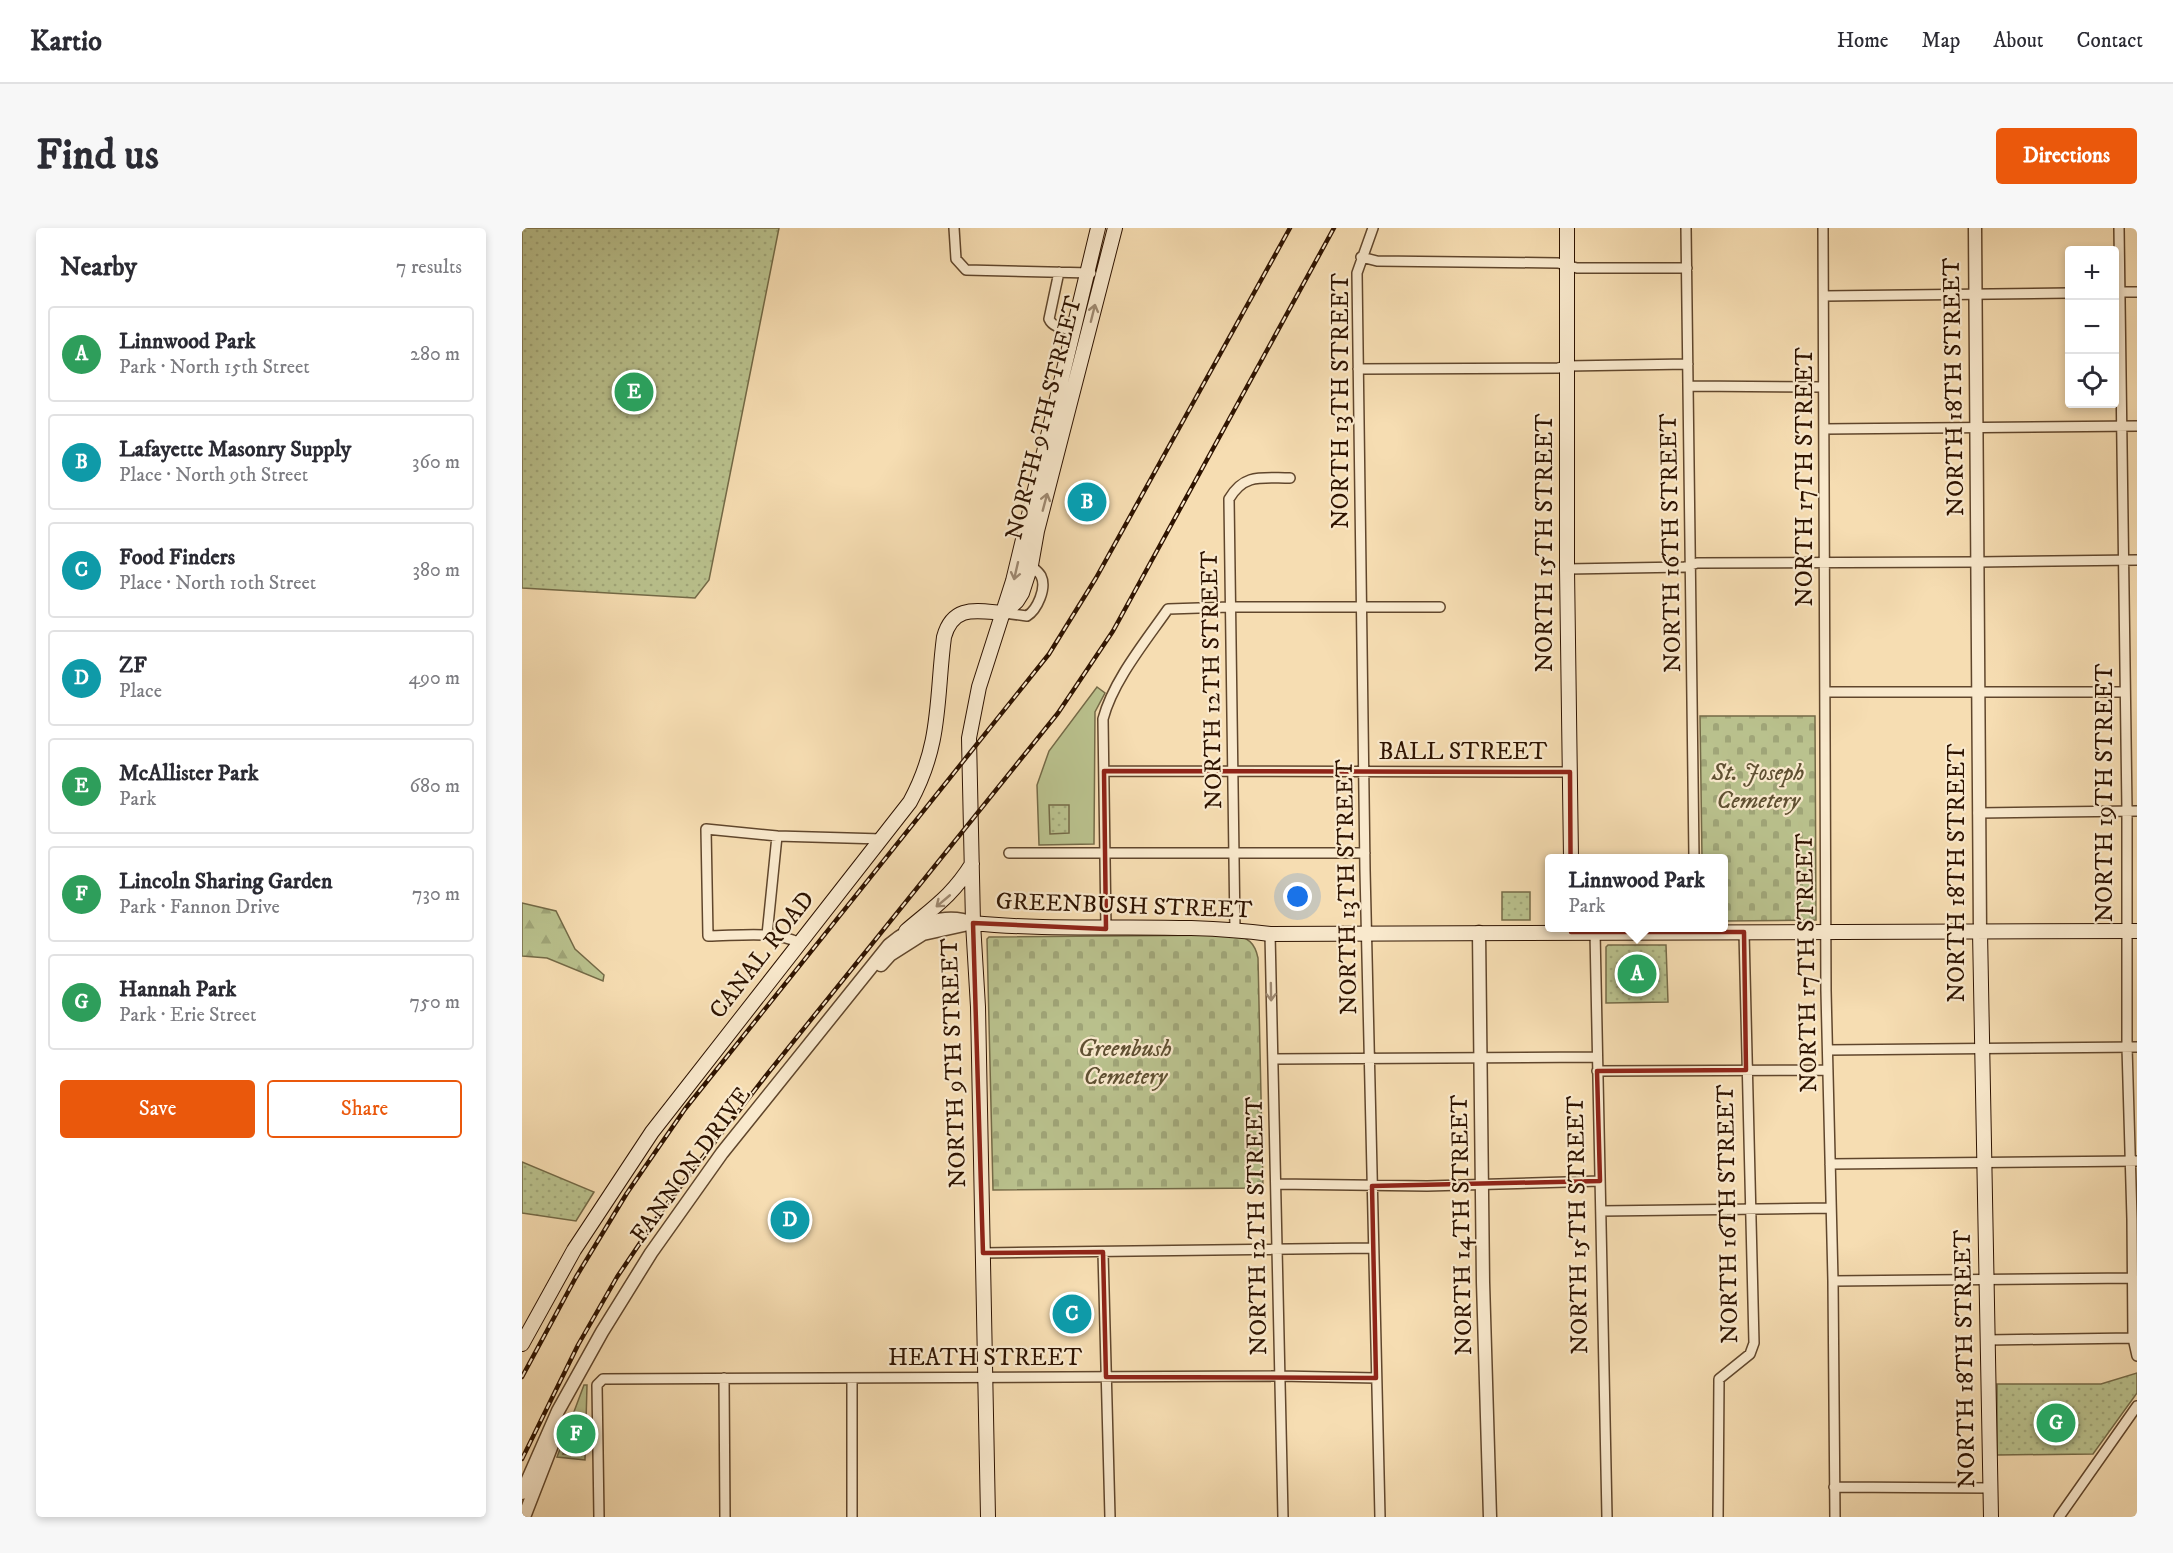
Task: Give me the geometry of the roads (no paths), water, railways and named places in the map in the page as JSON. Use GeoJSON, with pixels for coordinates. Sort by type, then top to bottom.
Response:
{"type":"FeatureCollection","features":[{"type":"Feature","properties":{"kind":"main road","name":"NORTH 9TH STREET"},"geometry":{"type":"LineString","coordinates":[[988,1517],[978,1007],[973,923],[969,738],[980,687],[1013,581],[1098,228]]}},
{"type":"Feature","properties":{"kind":"main road","name":"NORTH 9TH STREET"},"geometry":{"type":"LineString","coordinates":[[1004,613],[1017,602],[1031,565],[1037,531],[1115,228]]}},
{"type":"Feature","properties":{"kind":"main road","name":"NORTH 15TH STREET"},"geometry":{"type":"LineString","coordinates":[[1567,228],[1570,854]]}},
{"type":"Feature","properties":{"kind":"main road","name":"CANAL ROAD"},"geometry":{"type":"LineString","coordinates":[[522,1344],[574,1250],[652,1132],[910,801],[927,765],[937,722],[942,650],[947,628],[953,618],[973,611],[1004,613]]}},
{"type":"Feature","properties":{"kind":"main road"},"geometry":{"type":"LineString","coordinates":[[906,930],[949,896],[972,864]]}},
{"type":"Feature","properties":{"kind":"main road","name":"GREENBUSH STREET"},"geometry":{"type":"LineString","coordinates":[[973,923],[1106,929],[1235,930],[1270,934],[1545,931]]}},
{"type":"Feature","properties":{"kind":"main road","name":"GREENBUSH STREET"},"geometry":{"type":"LineString","coordinates":[[1728,931],[2131,931]]}},
{"type":"Feature","properties":{"kind":"main road","name":"NORTH 18TH STREET"},"geometry":{"type":"LineString","coordinates":[[1980,931],[1991,1517]]}},
{"type":"Feature","properties":{"kind":"street"},"geometry":{"type":"LineString","coordinates":[[954,228],[956,259],[966,270],[1103,274]]}},
{"type":"Feature","properties":{"kind":"street","name":"NORTH 13TH STREET"},"geometry":{"type":"LineString","coordinates":[[1373,228],[1357,273],[1366,933],[1380,1517]]}},
{"type":"Feature","properties":{"kind":"street","name":"NORTH 16TH STREET"},"geometry":{"type":"LineString","coordinates":[[1686,228],[1694,854]]}},
{"type":"Feature","properties":{"kind":"street","name":"NORTH 17TH STREET"},"geometry":{"type":"LineString","coordinates":[[1823,228],[1826,932],[1835,1517]]}},
{"type":"Feature","properties":{"kind":"street","name":"NORTH 18TH STREET"},"geometry":{"type":"LineString","coordinates":[[1975,228],[1980,931]]}},
{"type":"Feature","properties":{"kind":"street","name":"NORTH 19TH STREET"},"geometry":{"type":"LineString","coordinates":[[2118,246],[2119,228]]}},
{"type":"Feature","properties":{"kind":"street"},"geometry":{"type":"LineString","coordinates":[[1361,257],[1377,261],[1567,265],[1598,269],[1687,268]]}},
{"type":"Feature","properties":{"kind":"street"},"geometry":{"type":"LineString","coordinates":[[1059,272],[1049,319],[1055,326],[1072,330]]}},
{"type":"Feature","properties":{"kind":"street"},"geometry":{"type":"LineString","coordinates":[[2119,292],[2137,292]]}},
{"type":"Feature","properties":{"kind":"street"},"geometry":{"type":"LineString","coordinates":[[1824,296],[2065,293]]}},
{"type":"Feature","properties":{"kind":"street","name":"NORTH 19TH STREET"},"geometry":{"type":"LineString","coordinates":[[2117,300],[2124,692],[2132,811],[2133,1338],[2137,1356]]}},
{"type":"Feature","properties":{"kind":"street"},"geometry":{"type":"LineString","coordinates":[[1358,369],[1558,368],[1688,364]]}},
{"type":"Feature","properties":{"kind":"street"},"geometry":{"type":"LineString","coordinates":[[1689,386],[1823,387]]}},
{"type":"Feature","properties":{"kind":"street"},"geometry":{"type":"LineString","coordinates":[[1824,429],[2137,426]]}},
{"type":"Feature","properties":{"kind":"street","name":"NORTH 12TH STREET"},"geometry":{"type":"LineString","coordinates":[[1235,930],[1229,500],[1235,489],[1253,478],[1290,478]]}},
{"type":"Feature","properties":{"kind":"street"},"geometry":{"type":"LineString","coordinates":[[1567,569],[1697,563],[2137,560]]}},
{"type":"Feature","properties":{"kind":"street"},"geometry":{"type":"LineString","coordinates":[[1004,613],[1027,616],[1035,609],[1043,584],[1040,574],[1031,565]]}},
{"type":"Feature","properties":{"kind":"street"},"geometry":{"type":"LineString","coordinates":[[1106,929],[1103,719],[1107,704],[1134,658],[1168,609],[1440,607]]}},
{"type":"Feature","properties":{"kind":"street"},"geometry":{"type":"LineString","coordinates":[[1825,692],[2124,692]]}},
{"type":"Feature","properties":{"kind":"street","name":"BALL STREET"},"geometry":{"type":"LineString","coordinates":[[1104,771],[1570,772]]}},
{"type":"Feature","properties":{"kind":"street"},"geometry":{"type":"LineString","coordinates":[[1978,813],[2132,811]]}},
{"type":"Feature","properties":{"kind":"street"},"geometry":{"type":"LineString","coordinates":[[800,943],[790,938],[767,935],[708,936],[706,830],[777,836],[882,838]]}},
{"type":"Feature","properties":{"kind":"street"},"geometry":{"type":"LineString","coordinates":[[767,935],[777,836]]}},
{"type":"Feature","properties":{"kind":"street"},"geometry":{"type":"LineString","coordinates":[[1009,853],[1365,852]]}},
{"type":"Feature","properties":{"kind":"street","name":"FANNON DRIVE"},"geometry":{"type":"LineString","coordinates":[[522,1493],[558,1411],[602,1332],[651,1253],[722,1153],[889,945],[906,930],[932,921],[961,918],[973,923]]}},
{"type":"Feature","properties":{"kind":"street","name":"FANNON DRIVE"},"geometry":{"type":"LineString","coordinates":[[869,972],[880,967],[890,956],[923,934],[973,923]]}},
{"type":"Feature","properties":{"kind":"street","name":"NORTH 14TH STREET"},"geometry":{"type":"LineString","coordinates":[[1479,932],[1483,1282],[1490,1517]]}},
{"type":"Feature","properties":{"kind":"street","name":"NORTH 15TH STREET"},"geometry":{"type":"LineString","coordinates":[[1595,932],[1607,1517]]}},
{"type":"Feature","properties":{"kind":"street","name":"NORTH 16TH STREET"},"geometry":{"type":"LineString","coordinates":[[1718,1517],[1719,1379],[1750,1354],[1754,1347],[1744,932]]}},
{"type":"Feature","properties":{"kind":"street","name":"NORTH 12TH STREET"},"geometry":{"type":"LineString","coordinates":[[1270,934],[1283,1517]]}},
{"type":"Feature","properties":{"kind":"street"},"geometry":{"type":"LineString","coordinates":[[1828,1050],[2132,1047]]}},
{"type":"Feature","properties":{"kind":"street"},"geometry":{"type":"LineString","coordinates":[[1273,1059],[1597,1057]]}},
{"type":"Feature","properties":{"kind":"street"},"geometry":{"type":"LineString","coordinates":[[1597,1071],[1828,1070]]}},
{"type":"Feature","properties":{"kind":"street"},"geometry":{"type":"LineString","coordinates":[[1830,1164],[2134,1161]]}},
{"type":"Feature","properties":{"kind":"street"},"geometry":{"type":"LineString","coordinates":[[1277,1184],[1372,1186],[1600,1181]]}},
{"type":"Feature","properties":{"kind":"street"},"geometry":{"type":"LineString","coordinates":[[1601,1211],[1831,1208]]}},
{"type":"Feature","properties":{"kind":"street"},"geometry":{"type":"LineString","coordinates":[[983,1252],[1277,1251],[1373,1248]]}},
{"type":"Feature","properties":{"kind":"street"},"geometry":{"type":"LineString","coordinates":[[1103,1252],[1110,1517]]}},
{"type":"Feature","properties":{"kind":"street"},"geometry":{"type":"LineString","coordinates":[[1833,1281],[2133,1278]]}},
{"type":"Feature","properties":{"kind":"street"},"geometry":{"type":"LineString","coordinates":[[1987,1340],[2133,1338]]}},
{"type":"Feature","properties":{"kind":"street","name":"HEATH STREET"},"geometry":{"type":"LineString","coordinates":[[598,1517],[597,1385],[603,1379],[1280,1376],[1376,1378]]}},
{"type":"Feature","properties":{"kind":"street"},"geometry":{"type":"LineString","coordinates":[[724,1378],[725,1517]]}},
{"type":"Feature","properties":{"kind":"street"},"geometry":{"type":"LineString","coordinates":[[852,1378],[852,1517]]}},
{"type":"Feature","properties":{"kind":"street","name":"FANNON DRIVE"},"geometry":{"type":"LineString","coordinates":[[524,1517],[564,1413],[568,1396]]}},
{"type":"Feature","properties":{"kind":"street"},"geometry":{"type":"LineString","coordinates":[[2060,1517],[2137,1406]]}},
{"type":"Feature","properties":{"kind":"street"},"geometry":{"type":"LineString","coordinates":[[1834,1487],[1990,1488]]}},
{"type":"Feature","properties":{"kind":"railway"},"geometry":{"type":"LineString","coordinates":[[522,1377],[576,1277],[627,1193],[685,1109],[1049,654],[1096,578],[1290,228]]}},
{"type":"Feature","properties":{"kind":"railway"},"geometry":{"type":"LineString","coordinates":[[522,1459],[578,1345],[617,1277],[663,1209],[768,1073],[1058,713],[1113,631],[1334,228]]}},
{"type":"Feature","properties":{"kind":"place","name":"McAllister Park"},"geometry":{"type":"Point","coordinates":[634,392]}},
{"type":"Feature","properties":{"kind":"place","name":"Lafayette Masonry Supply"},"geometry":{"type":"Point","coordinates":[1087,502]}},
{"type":"Feature","properties":{"kind":"place","name":"Linnwood Park"},"geometry":{"type":"Point","coordinates":[1637,974]}},
{"type":"Feature","properties":{"kind":"place","name":"ZF"},"geometry":{"type":"Point","coordinates":[790,1220]}},
{"type":"Feature","properties":{"kind":"place","name":"Food Finders"},"geometry":{"type":"Point","coordinates":[1072,1314]}},
{"type":"Feature","properties":{"kind":"place","name":"Hannah Park"},"geometry":{"type":"Point","coordinates":[2056,1423]}},
{"type":"Feature","properties":{"kind":"place","name":"Lincoln Sharing Garden"},"geometry":{"type":"Point","coordinates":[576,1434]}},
{"type":"Feature","properties":{"kind":"park label","name":"St. Joseph Cemetery"},"geometry":{"type":"Point","coordinates":[1758,787]}},
{"type":"Feature","properties":{"kind":"park label","name":"Greenbush Cemetery"},"geometry":{"type":"Point","coordinates":[1125,1063]}}]}
